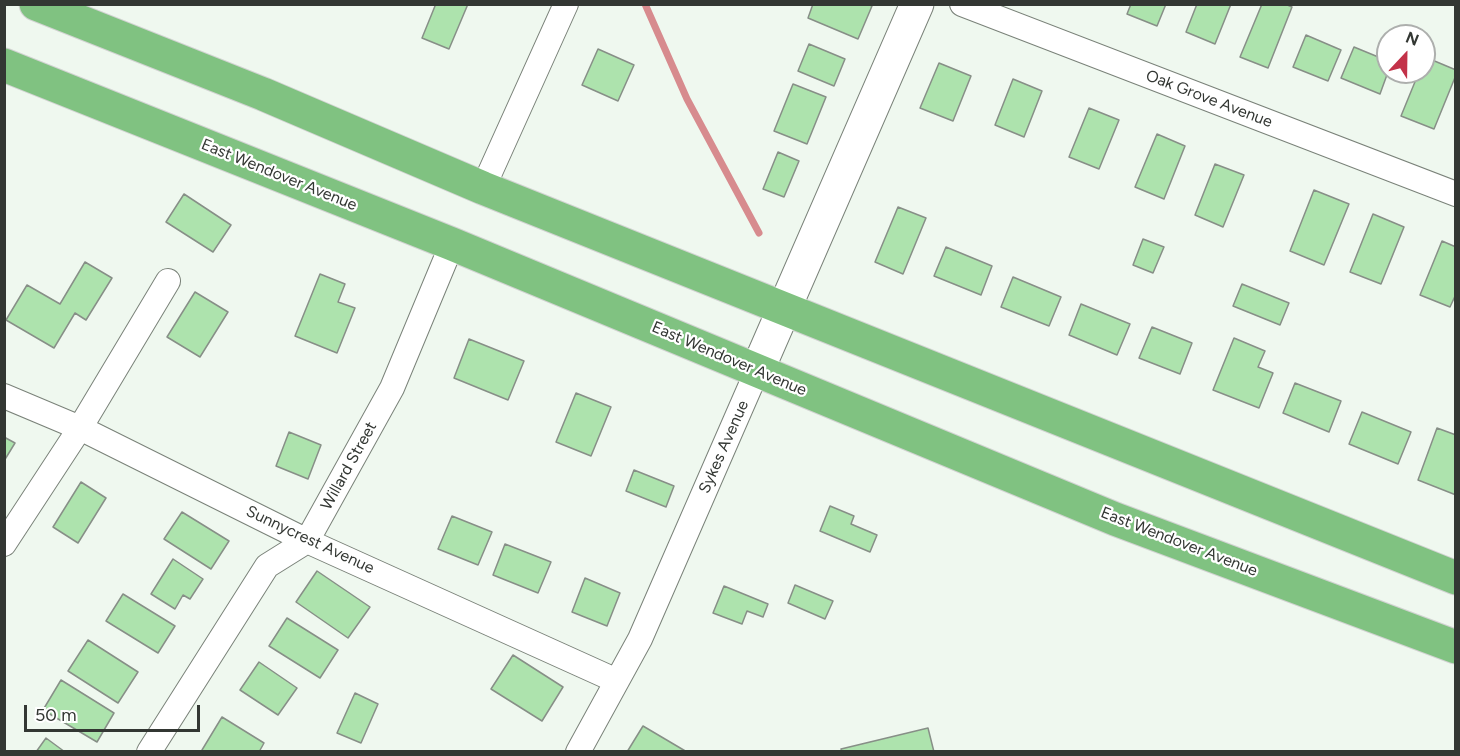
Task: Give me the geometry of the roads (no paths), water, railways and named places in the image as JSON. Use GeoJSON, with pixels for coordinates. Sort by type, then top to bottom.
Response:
{"type":"FeatureCollection","features":[{"type":"Feature","properties":{"kind":"highway"},"geometry":{"type":"LineString","coordinates":[[36,4],[263,94],[483,188],[1455,578]]}},
{"type":"Feature","properties":{"kind":"highway","name":"East Wendover Avenue"},"geometry":{"type":"LineString","coordinates":[[4,65],[452,244],[1115,519],[1455,647]]}},
{"type":"Feature","properties":{"kind":"street"},"geometry":{"type":"LineString","coordinates":[[483,188],[566,4]]}},
{"type":"Feature","properties":{"kind":"street","name":"Sykes Avenue"},"geometry":{"type":"LineString","coordinates":[[578,752],[640,639],[916,4]]}},
{"type":"Feature","properties":{"kind":"street","name":"Oak Grove Avenue"},"geometry":{"type":"LineString","coordinates":[[962,4],[1455,194]]}},
{"type":"Feature","properties":{"kind":"street","name":"Willard Street"},"geometry":{"type":"LineString","coordinates":[[149,752],[267,566],[307,541],[392,388],[452,244]]}},
{"type":"Feature","properties":{"kind":"street"},"geometry":{"type":"LineString","coordinates":[[4,544],[80,428],[168,281]]}},
{"type":"Feature","properties":{"kind":"street","name":"Sunnycrest Avenue"},"geometry":{"type":"LineString","coordinates":[[4,396],[80,428],[307,541],[617,681]]}},
{"type":"Feature","properties":{"kind":"waterway"},"geometry":{"type":"LineString","coordinates":[[645,4],[687,99],[759,233]]}}]}
